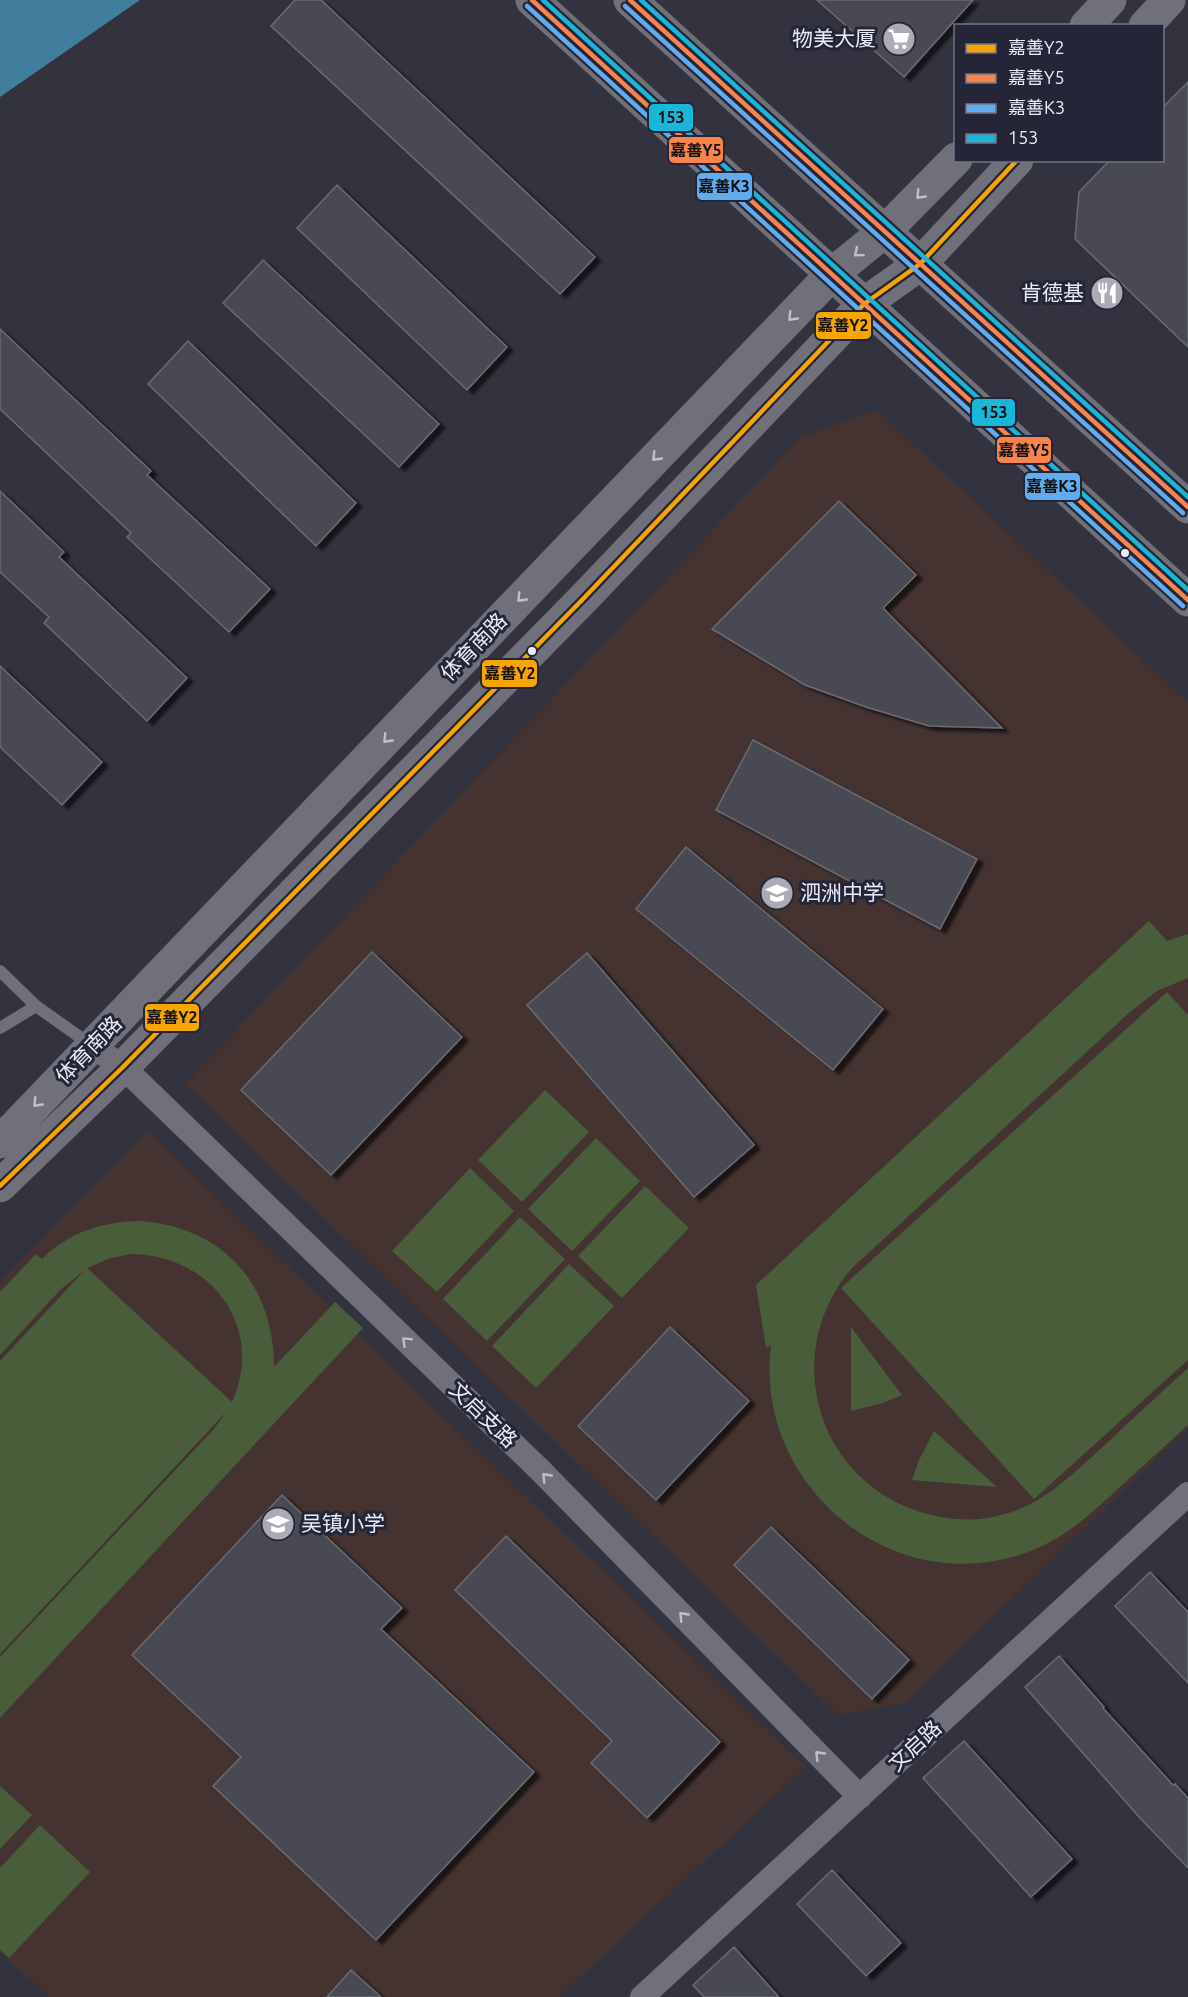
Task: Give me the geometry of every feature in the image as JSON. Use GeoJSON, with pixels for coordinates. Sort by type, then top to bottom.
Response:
{"type":"FeatureCollection","features":[{"type":"Feature","properties":{"kind":"main road"},"geometry":{"type":"LineString","coordinates":[[532,0],[1188,600]]}},
{"type":"Feature","properties":{"kind":"main road"},"geometry":{"type":"LineString","coordinates":[[630,0],[1188,507]]}},
{"type":"Feature","properties":{"kind":"main road"},"geometry":{"type":"LineString","coordinates":[[1088,24],[1110,0]]}},
{"type":"Feature","properties":{"kind":"main road"},"geometry":{"type":"LineString","coordinates":[[1147,24],[1169,0]]}},
{"type":"Feature","properties":{"kind":"main road","name":"体育南路"},"geometry":{"type":"LineString","coordinates":[[0,1142],[832,274],[885,231],[954,161]]}},
{"type":"Feature","properties":{"kind":"main road","name":"体育南路"},"geometry":{"type":"LineString","coordinates":[[0,1186],[123,1067],[584,598],[864,303],[920,264],[1015,162]]}},
{"type":"Feature","properties":{"kind":"street","name":"文启支路"},"geometry":{"type":"LineString","coordinates":[[92,1046],[123,1067],[540,1470],[860,1797]]}},
{"type":"Feature","properties":{"kind":"street","name":"文启路"},"geometry":{"type":"LineString","coordinates":[[642,1997],[1188,1494]]}},
{"type":"Feature","properties":{"kind":"lane"},"geometry":{"type":"LineString","coordinates":[[0,971],[36,1006],[92,1046]]}},
{"type":"Feature","properties":{"kind":"lane"},"geometry":{"type":"LineString","coordinates":[[0,1028],[36,1006]]}},
{"type":"Feature","properties":{"kind":"shaded area","name":"泗洲中学"},"geometry":{"type":"Polygon","coordinates":[[[877,410],[1188,702],[1188,1428],[905,1703],[838,1715],[185,1084],[801,437],[877,410]]]}},
{"type":"Feature","properties":{"kind":"shaded area","name":"吴镇小学"},"geometry":{"type":"Polygon","coordinates":[[[148,1131],[806,1767],[559,1997],[49,1997],[0,1952],[0,1282],[148,1131]]]}},
{"type":"Feature","properties":{"kind":"green space"},"geometry":{"type":"Polygon","coordinates":[[[1149,921],[1167,941],[1188,934],[1188,978],[1157,991],[1130,1012],[851,1269],[829,1303],[817,1338],[814,1375],[820,1411],[835,1444],[857,1473],[887,1497],[924,1513],[944,1518],[995,1517],[1020,1509],[1048,1494],[1188,1368],[1188,1425],[1080,1522],[1058,1538],[1033,1550],[982,1563],[932,1561],[886,1547],[844,1522],[810,1487],[785,1445],[772,1397],[771,1345],[766,1348],[756,1285],[1149,921]]]}},
{"type":"Feature","properties":{"kind":"green space"},"geometry":{"type":"Polygon","coordinates":[[[1167,992],[1188,1015],[1188,1360],[1034,1499],[841,1288],[1167,992]]]}},
{"type":"Feature","properties":{"kind":"green space"},"geometry":{"type":"Polygon","coordinates":[[[545,1090],[589,1132],[522,1202],[478,1160],[545,1090]]]}},
{"type":"Feature","properties":{"kind":"green space"},"geometry":{"type":"Polygon","coordinates":[[[596,1138],[640,1181],[572,1251],[528,1209],[596,1138]]]}},
{"type":"Feature","properties":{"kind":"green space"},"geometry":{"type":"Polygon","coordinates":[[[470,1168],[514,1211],[437,1292],[392,1251],[470,1168]]]}},
{"type":"Feature","properties":{"kind":"green space"},"geometry":{"type":"Polygon","coordinates":[[[645,1186],[689,1228],[622,1298],[578,1256],[645,1186]]]}},
{"type":"Feature","properties":{"kind":"green space"},"geometry":{"type":"Polygon","coordinates":[[[520,1217],[565,1259],[487,1341],[443,1299],[520,1217]]]}},
{"type":"Feature","properties":{"kind":"green space"},"geometry":{"type":"Polygon","coordinates":[[[142,1221],[171,1226],[197,1235],[220,1249],[239,1266],[254,1287],[265,1311],[272,1337],[274,1367],[335,1302],[363,1328],[0,1718],[0,1657],[213,1430],[227,1411],[0,1654],[0,1361],[84,1271],[61,1289],[0,1355],[0,1292],[36,1254],[42,1259],[75,1235],[101,1226],[142,1221]],[[130,1254],[108,1259],[87,1268],[232,1402],[241,1374],[242,1347],[236,1322],[224,1300],[206,1281],[184,1266],[159,1257],[130,1254]]]}},
{"type":"Feature","properties":{"kind":"green space"},"geometry":{"type":"Polygon","coordinates":[[[569,1264],[614,1306],[536,1388],[492,1346],[569,1264]]]}},
{"type":"Feature","properties":{"kind":"green space"},"geometry":{"type":"Polygon","coordinates":[[[851,1327],[902,1395],[883,1403],[851,1411],[851,1327]]]}},
{"type":"Feature","properties":{"kind":"green space"},"geometry":{"type":"Polygon","coordinates":[[[934,1431],[997,1487],[912,1480],[919,1460],[934,1431]]]}},
{"type":"Feature","properties":{"kind":"green space"},"geometry":{"type":"Polygon","coordinates":[[[0,1786],[32,1815],[0,1849],[0,1786]]]}},
{"type":"Feature","properties":{"kind":"green space"},"geometry":{"type":"Polygon","coordinates":[[[40,1825],[90,1872],[9,1958],[0,1950],[0,1868],[40,1825]]]}},
{"type":"Feature","properties":{"kind":"water"},"geometry":{"type":"Polygon","coordinates":[[[0,0],[140,0],[0,97],[0,0]]]}},
{"type":"Feature","properties":{"kind":"building"},"geometry":{"type":"Polygon","coordinates":[[[295,0],[321,0],[595,257],[560,294],[271,26],[295,0]]]}},
{"type":"Feature","properties":{"kind":"building","name":"物美大厦"},"geometry":{"type":"Polygon","coordinates":[[[817,0],[973,0],[904,77],[817,0]]]}},
{"type":"Feature","properties":{"kind":"building"},"geometry":{"type":"Polygon","coordinates":[[[1188,82],[1188,347],[1075,239],[1079,192],[1108,162],[1164,162],[1164,106],[1188,82]]]}},
{"type":"Feature","properties":{"kind":"building"},"geometry":{"type":"Polygon","coordinates":[[[337,185],[507,347],[467,390],[297,228],[337,185]]]}},
{"type":"Feature","properties":{"kind":"building"},"geometry":{"type":"Polygon","coordinates":[[[263,260],[439,424],[399,467],[223,303],[263,260]]]}},
{"type":"Feature","properties":{"kind":"building"},"geometry":{"type":"Polygon","coordinates":[[[0,329],[151,471],[147,475],[270,589],[229,632],[127,537],[131,533],[0,409],[0,329]]]}},
{"type":"Feature","properties":{"kind":"building"},"geometry":{"type":"Polygon","coordinates":[[[188,341],[356,503],[316,546],[148,384],[188,341]]]}},
{"type":"Feature","properties":{"kind":"building"},"geometry":{"type":"Polygon","coordinates":[[[0,491],[64,552],[59,557],[187,678],[147,721],[44,623],[49,617],[0,572],[0,491]]]}},
{"type":"Feature","properties":{"kind":"building"},"geometry":{"type":"Polygon","coordinates":[[[839,501],[916,575],[883,608],[1002,728],[929,726],[866,707],[805,685],[712,629],[839,501]]]}},
{"type":"Feature","properties":{"kind":"building"},"geometry":{"type":"Polygon","coordinates":[[[0,666],[102,762],[62,805],[0,747],[0,666]]]}},
{"type":"Feature","properties":{"kind":"building"},"geometry":{"type":"Polygon","coordinates":[[[753,740],[977,859],[940,929],[716,810],[753,740]]]}},
{"type":"Feature","properties":{"kind":"building"},"geometry":{"type":"Polygon","coordinates":[[[686,847],[883,1009],[833,1070],[636,909],[686,847]]]}},
{"type":"Feature","properties":{"kind":"building"},"geometry":{"type":"Polygon","coordinates":[[[372,952],[462,1037],[331,1175],[241,1090],[372,952]]]}},
{"type":"Feature","properties":{"kind":"building"},"geometry":{"type":"Polygon","coordinates":[[[587,953],[754,1145],[694,1197],[527,1005],[587,953]]]}},
{"type":"Feature","properties":{"kind":"building"},"geometry":{"type":"Polygon","coordinates":[[[670,1327],[749,1401],[656,1500],[578,1426],[670,1327]]]}},
{"type":"Feature","properties":{"kind":"building"},"geometry":{"type":"Polygon","coordinates":[[[282,1495],[402,1608],[381,1629],[534,1772],[376,1940],[213,1786],[241,1757],[132,1655],[282,1495]]]}},
{"type":"Feature","properties":{"kind":"building"},"geometry":{"type":"Polygon","coordinates":[[[771,1527],[909,1660],[872,1699],[734,1565],[771,1527]]]}},
{"type":"Feature","properties":{"kind":"building"},"geometry":{"type":"Polygon","coordinates":[[[506,1536],[720,1742],[647,1818],[591,1763],[612,1741],[455,1590],[506,1536]]]}},
{"type":"Feature","properties":{"kind":"building"},"geometry":{"type":"Polygon","coordinates":[[[1150,1572],[1188,1612],[1188,1683],[1115,1606],[1150,1572]]]}},
{"type":"Feature","properties":{"kind":"building"},"geometry":{"type":"Polygon","coordinates":[[[1059,1656],[1103,1708],[1173,1785],[1175,1784],[1188,1798],[1188,1868],[1139,1817],[1025,1687],[1059,1656]]]}},
{"type":"Feature","properties":{"kind":"building"},"geometry":{"type":"Polygon","coordinates":[[[964,1741],[1072,1859],[1031,1897],[923,1778],[964,1741]]]}},
{"type":"Feature","properties":{"kind":"building"},"geometry":{"type":"Polygon","coordinates":[[[832,1870],[901,1943],[866,1976],[797,1904],[832,1870]]]}},
{"type":"Feature","properties":{"kind":"building"},"geometry":{"type":"Polygon","coordinates":[[[734,1947],[779,1997],[704,1997],[693,1985],[734,1947]]]}},
{"type":"Feature","properties":{"kind":"building"},"geometry":{"type":"Polygon","coordinates":[[[351,1970],[381,1997],[327,1997],[351,1970]]]}},
{"type":"Feature","properties":{"kind":"transit line","name":"嘉善Y5"},"geometry":{"type":"LineString","coordinates":[[532,0],[1188,600]]}},
{"type":"Feature","properties":{"kind":"transit line","name":"153"},"geometry":{"type":"LineString","coordinates":[[543,0],[1188,590]]}},
{"type":"Feature","properties":{"kind":"transit line","name":"嘉善Y5"},"geometry":{"type":"LineString","coordinates":[[630,0],[1188,507]]}},
{"type":"Feature","properties":{"kind":"transit line","name":"153"},"geometry":{"type":"LineString","coordinates":[[641,0],[1188,497]]}},
{"type":"Feature","properties":{"kind":"transit line","name":"嘉善K3"},"geometry":{"type":"LineString","coordinates":[[527,6],[1183,606]]}},
{"type":"Feature","properties":{"kind":"transit line","name":"嘉善K3"},"geometry":{"type":"LineString","coordinates":[[625,6],[1183,513]]}},
{"type":"Feature","properties":{"kind":"transit line","name":"嘉善Y2"},"geometry":{"type":"LineString","coordinates":[[0,1186],[123,1067],[584,598],[864,304],[920,264],[1015,162]]}},
{"type":"Feature","properties":{"kind":"place","name":"物美大厦"},"geometry":{"type":"Point","coordinates":[899,39]}},
{"type":"Feature","properties":{"kind":"place","name":"肯德基"},"geometry":{"type":"Point","coordinates":[1107,293]}},
{"type":"Feature","properties":{"kind":"place","name":"泗洲中学"},"geometry":{"type":"Point","coordinates":[777,893]}},
{"type":"Feature","properties":{"kind":"place","name":"吴镇小学"},"geometry":{"type":"Point","coordinates":[278,1524]}}]}
